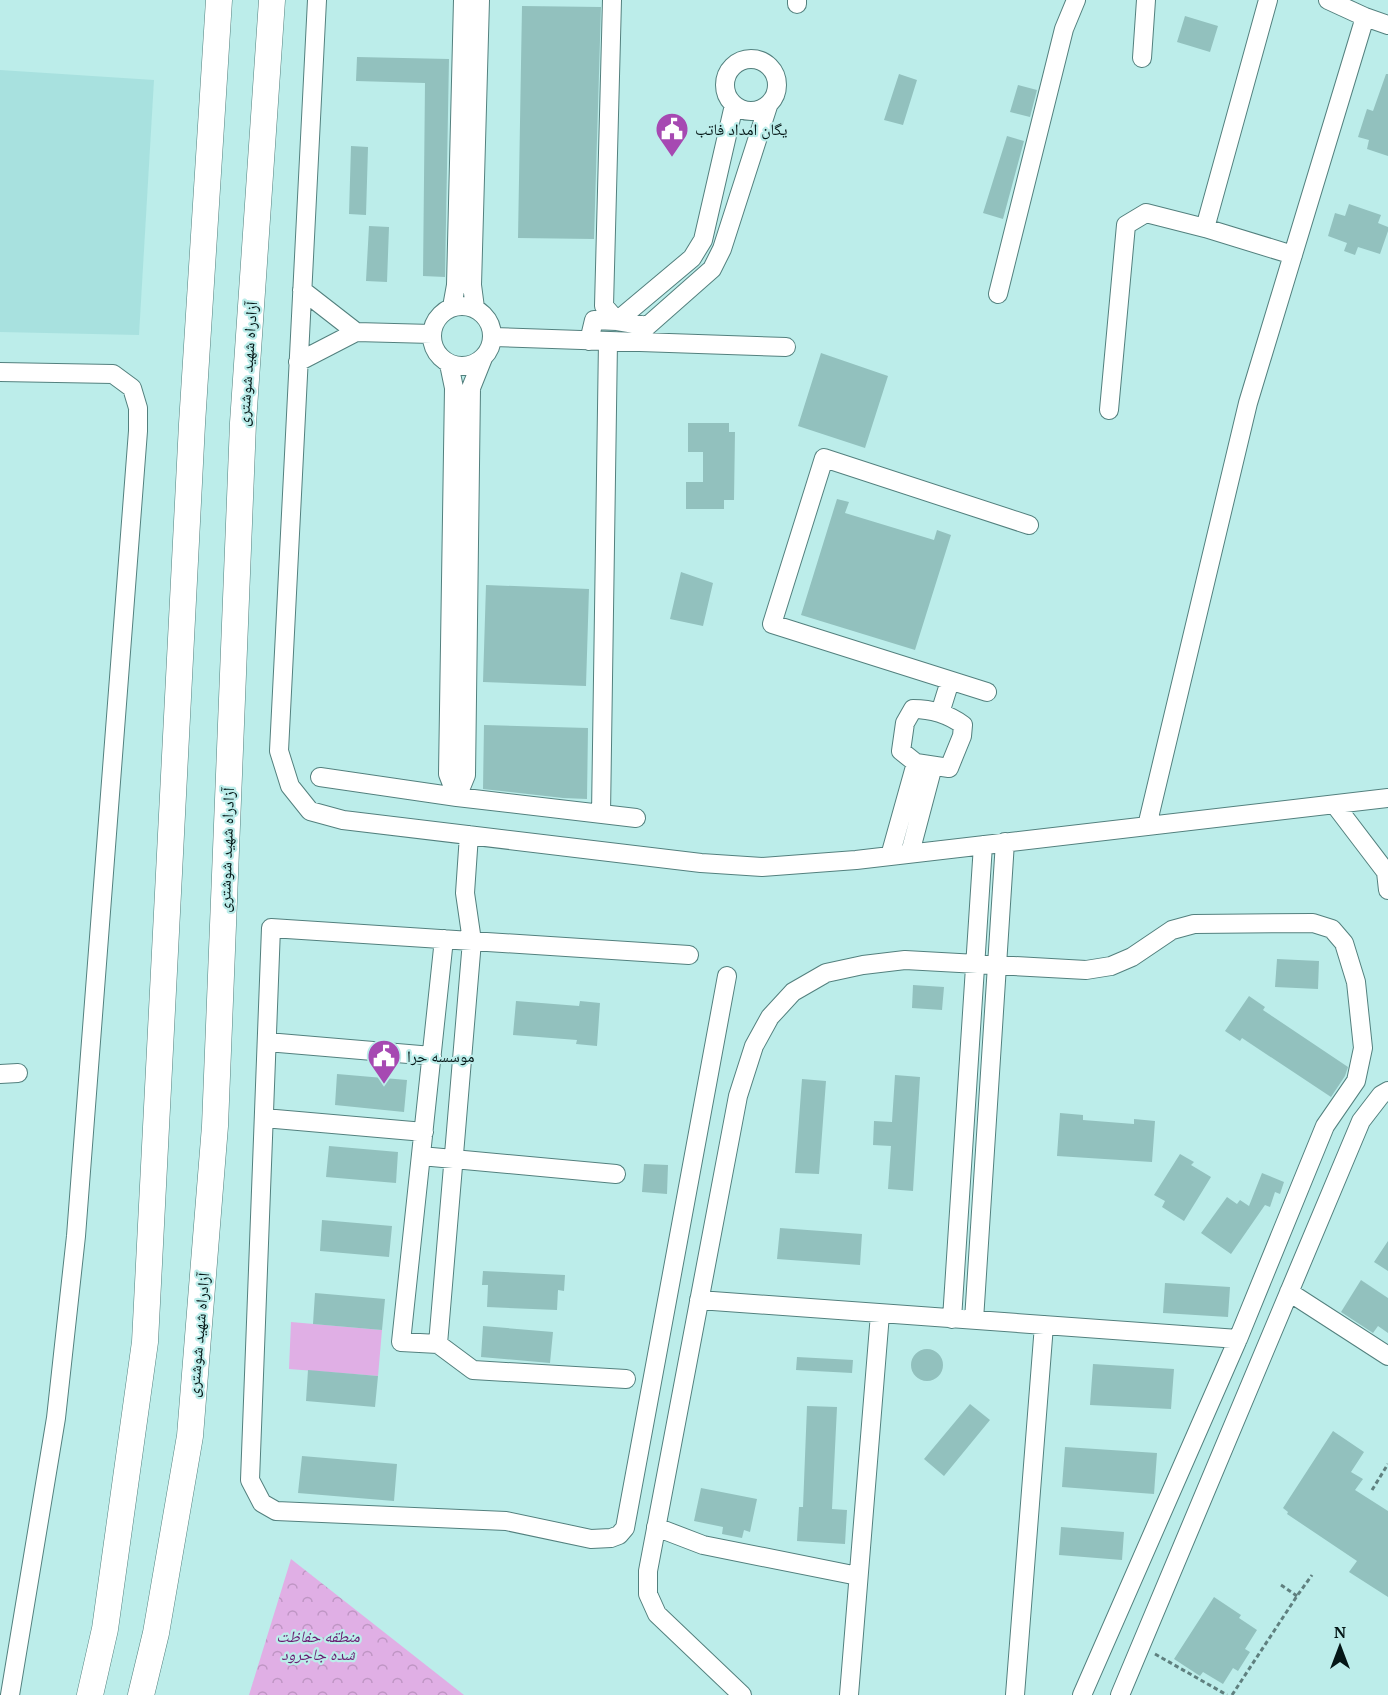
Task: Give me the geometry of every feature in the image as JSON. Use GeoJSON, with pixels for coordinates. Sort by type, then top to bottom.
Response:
{"type":"FeatureCollection","features":[{"type":"Feature","properties":{"kind":"highway"},"geometry":{"type":"LineString","coordinates":[[90,1695],[105,1629],[144,1342],[191,436],[219,0]]}},
{"type":"Feature","properties":{"kind":"highway","name":"آزادراه شهید شوشتری"},"geometry":{"type":"LineString","coordinates":[[141,1695],[156,1633],[190,1436],[215,1126],[243,423],[272,0]]}},
{"type":"Feature","properties":{"kind":"street"},"geometry":{"type":"LineString","coordinates":[[317,0],[279,751],[290,786],[310,811],[343,820],[701,863],[762,867],[910,854],[1388,798]]}},
{"type":"Feature","properties":{"kind":"street"},"geometry":{"type":"LineString","coordinates":[[452,307],[456,285],[463,0]]}},
{"type":"Feature","properties":{"kind":"street"},"geometry":{"type":"LineString","coordinates":[[476,308],[472,285],[480,0]]}},
{"type":"Feature","properties":{"kind":"street"},"geometry":{"type":"LineString","coordinates":[[612,0],[604,306],[617,321]]}},
{"type":"Feature","properties":{"kind":"street"},"geometry":{"type":"LineString","coordinates":[[998,294],[1064,29],[1076,0]]}},
{"type":"Feature","properties":{"kind":"street"},"geometry":{"type":"LineString","coordinates":[[1142,58],[1146,0]]}},
{"type":"Feature","properties":{"kind":"street"},"geometry":{"type":"LineString","coordinates":[[1205,228],[1268,0]]}},
{"type":"Feature","properties":{"kind":"street"},"geometry":{"type":"LineString","coordinates":[[1328,0],[1388,25]]}},
{"type":"Feature","properties":{"kind":"street"},"geometry":{"type":"LineString","coordinates":[[1147,826],[1248,403],[1365,17]]}},
{"type":"Feature","properties":{"kind":"street"},"geometry":{"type":"LineString","coordinates":[[644,334],[711,269],[722,249],[768,106],[776,92],[776,76],[765,63],[750,59],[734,65],[725,81],[728,98],[742,110],[751,112],[768,106]]}},
{"type":"Feature","properties":{"kind":"street"},"geometry":{"type":"LineString","coordinates":[[617,321],[692,258],[703,240],[734,105]]}},
{"type":"Feature","properties":{"kind":"street"},"geometry":{"type":"LineString","coordinates":[[1109,411],[1126,225],[1146,213],[1293,255]]}},
{"type":"Feature","properties":{"kind":"street"},"geometry":{"type":"LineString","coordinates":[[302,290],[356,332]]}},
{"type":"Feature","properties":{"kind":"street"},"geometry":{"type":"LineString","coordinates":[[457,797],[466,775],[471,388],[483,358],[490,349],[493,337],[491,325],[485,315],[476,308],[464,305],[452,307],[442,313],[434,323],[432,334],[433,346],[440,356],[449,364],[461,366],[473,365],[483,358]]}},
{"type":"Feature","properties":{"kind":"street"},"geometry":{"type":"LineString","coordinates":[[589,340],[594,320],[617,321],[644,334]]}},
{"type":"Feature","properties":{"kind":"street"},"geometry":{"type":"LineString","coordinates":[[298,362],[356,332],[432,334]]}},
{"type":"Feature","properties":{"kind":"street"},"geometry":{"type":"LineString","coordinates":[[493,337],[608,341],[644,334],[786,348]]}},
{"type":"Feature","properties":{"kind":"street"},"geometry":{"type":"LineString","coordinates":[[601,814],[608,341]]}},
{"type":"Feature","properties":{"kind":"street"},"geometry":{"type":"LineString","coordinates":[[449,364],[454,388],[448,774],[457,797]]}},
{"type":"Feature","properties":{"kind":"street"},"geometry":{"type":"LineString","coordinates":[[0,372],[113,374],[132,388],[138,408],[68,1317],[56,1418],[8,1657],[8,1690]]}},
{"type":"Feature","properties":{"kind":"street"},"geometry":{"type":"LineString","coordinates":[[987,692],[772,624],[824,458],[1029,525]]}},
{"type":"Feature","properties":{"kind":"street"},"geometry":{"type":"LineString","coordinates":[[940,713],[950,681]]}},
{"type":"Feature","properties":{"kind":"street"},"geometry":{"type":"LineString","coordinates":[[913,709],[940,713],[951,717],[963,726],[962,736],[949,768],[924,764],[901,751],[905,723],[913,709]]}},
{"type":"Feature","properties":{"kind":"street"},"geometry":{"type":"LineString","coordinates":[[890,856],[924,764]]}},
{"type":"Feature","properties":{"kind":"street"},"geometry":{"type":"LineString","coordinates":[[910,854],[924,764]]}},
{"type":"Feature","properties":{"kind":"street"},"geometry":{"type":"LineString","coordinates":[[320,777],[457,797],[636,818]]}},
{"type":"Feature","properties":{"kind":"street"},"geometry":{"type":"LineString","coordinates":[[1335,805],[1386,872],[1388,890]]}},
{"type":"Feature","properties":{"kind":"street"},"geometry":{"type":"LineString","coordinates":[[438,1344],[472,941],[465,893],[469,835]]}},
{"type":"Feature","properties":{"kind":"street"},"geometry":{"type":"LineString","coordinates":[[974,1320],[1005,842]]}},
{"type":"Feature","properties":{"kind":"street"},"geometry":{"type":"LineString","coordinates":[[952,1319],[983,845]]}},
{"type":"Feature","properties":{"kind":"street"},"geometry":{"type":"LineString","coordinates":[[742,1695],[657,1614],[648,1594],[648,1571],[738,1096],[754,1046],[770,1017],[793,992],[826,973],[863,965],[905,960],[1086,970],[1112,966],[1132,957],[1172,930],[1194,924],[1313,923],[1332,929],[1344,943],[1356,982],[1363,1048],[1356,1081],[1325,1126],[1238,1339],[1082,1695]]}},
{"type":"Feature","properties":{"kind":"street"},"geometry":{"type":"LineString","coordinates":[[689,955],[271,928],[250,1480],[261,1503],[276,1511],[506,1521],[591,1539],[611,1538],[619,1535],[625,1528],[727,976]]}},
{"type":"Feature","properties":{"kind":"street"},"geometry":{"type":"LineString","coordinates":[[444,939],[401,1342],[438,1344],[473,1370],[626,1379]]}},
{"type":"Feature","properties":{"kind":"street"},"geometry":{"type":"LineString","coordinates":[[267,1042],[432,1056]]}},
{"type":"Feature","properties":{"kind":"street"},"geometry":{"type":"LineString","coordinates":[[1120,1695],[1361,1121],[1381,1095],[1388,1091]]}},
{"type":"Feature","properties":{"kind":"street"},"geometry":{"type":"LineString","coordinates":[[264,1118],[424,1132]]}},
{"type":"Feature","properties":{"kind":"street"},"geometry":{"type":"LineString","coordinates":[[421,1156],[616,1174]]}},
{"type":"Feature","properties":{"kind":"street"},"geometry":{"type":"LineString","coordinates":[[1289,1293],[1388,1356]]}},
{"type":"Feature","properties":{"kind":"street"},"geometry":{"type":"LineString","coordinates":[[699,1300],[1238,1339]]}},
{"type":"Feature","properties":{"kind":"street"},"geometry":{"type":"LineString","coordinates":[[849,1695],[880,1314]]}},
{"type":"Feature","properties":{"kind":"street"},"geometry":{"type":"LineString","coordinates":[[1015,1695],[1044,1325]]}},
{"type":"Feature","properties":{"kind":"street"},"geometry":{"type":"LineString","coordinates":[[656,1527],[703,1545],[858,1576]]}},
{"type":"Feature","properties":{"kind":"path"},"geometry":{"type":"LineString","coordinates":[[1372,1490],[1388,1464]]}},
{"type":"Feature","properties":{"kind":"path"},"geometry":{"type":"LineString","coordinates":[[1155,1654],[1230,1695],[1312,1575]]}},
{"type":"Feature","properties":{"kind":"path"},"geometry":{"type":"LineString","coordinates":[[1281,1586],[1296,1596]]}},
{"type":"Feature","properties":{"kind":"shaded area"},"geometry":{"type":"Polygon","coordinates":[[[0,70],[154,80],[139,335],[0,332],[0,70]]]}},
{"type":"Feature","properties":{"kind":"green space"},"geometry":{"type":"Polygon","coordinates":[[[291,1322],[382,1330],[378,1376],[289,1369],[291,1322]]]}},
{"type":"Feature","properties":{"kind":"green space","name":"منطقه حفاظت شده جاجرود"},"geometry":{"type":"Polygon","coordinates":[[[291,1559],[464,1695],[249,1695],[291,1559]]]}},
{"type":"Feature","properties":{"kind":"building"},"geometry":{"type":"Polygon","coordinates":[[[522,6],[601,7],[594,239],[518,238],[522,6]]]}},
{"type":"Feature","properties":{"kind":"building"},"geometry":{"type":"Polygon","coordinates":[[[1185,16],[1218,26],[1210,52],[1177,42],[1185,16]]]}},
{"type":"Feature","properties":{"kind":"building"},"geometry":{"type":"Polygon","coordinates":[[[357,57],[449,59],[445,277],[423,276],[425,83],[356,81],[357,57]]]}},
{"type":"Feature","properties":{"kind":"building"},"geometry":{"type":"Polygon","coordinates":[[[899,74],[917,80],[903,125],[884,120],[899,74]]]}},
{"type":"Feature","properties":{"kind":"building"},"geometry":{"type":"Polygon","coordinates":[[[1386,74],[1388,74],[1388,156],[1367,149],[1369,140],[1358,137],[1367,109],[1373,111],[1386,74]]]}},
{"type":"Feature","properties":{"kind":"building"},"geometry":{"type":"Polygon","coordinates":[[[1018,85],[1037,90],[1030,117],[1010,112],[1018,85]]]}},
{"type":"Feature","properties":{"kind":"building"},"geometry":{"type":"Polygon","coordinates":[[[1007,136],[1024,141],[1003,219],[983,213],[1007,136]]]}},
{"type":"Feature","properties":{"kind":"building"},"geometry":{"type":"Polygon","coordinates":[[[351,146],[368,147],[366,215],[349,214],[351,146]]]}},
{"type":"Feature","properties":{"kind":"building"},"geometry":{"type":"Polygon","coordinates":[[[1349,204],[1381,215],[1378,223],[1388,227],[1388,231],[1380,254],[1358,247],[1355,255],[1344,251],[1347,243],[1328,236],[1335,213],[1345,216],[1349,204]]]}},
{"type":"Feature","properties":{"kind":"building"},"geometry":{"type":"Polygon","coordinates":[[[369,226],[389,227],[387,282],[366,281],[369,226]]]}},
{"type":"Feature","properties":{"kind":"building"},"geometry":{"type":"Polygon","coordinates":[[[821,353],[888,376],[865,448],[798,426],[821,353]]]}},
{"type":"Feature","properties":{"kind":"building"},"geometry":{"type":"Polygon","coordinates":[[[688,423],[729,423],[729,432],[735,432],[734,500],[724,500],[724,509],[686,509],[686,482],[703,482],[703,452],[688,452],[688,423]]]}},
{"type":"Feature","properties":{"kind":"building"},"geometry":{"type":"Polygon","coordinates":[[[837,499],[849,502],[845,513],[934,540],[937,530],[951,535],[915,650],[801,615],[837,499]]]}},
{"type":"Feature","properties":{"kind":"building"},"geometry":{"type":"Polygon","coordinates":[[[681,572],[713,583],[703,626],[670,619],[681,572]]]}},
{"type":"Feature","properties":{"kind":"building"},"geometry":{"type":"Polygon","coordinates":[[[486,585],[589,589],[586,686],[483,682],[486,585]]]}},
{"type":"Feature","properties":{"kind":"building"},"geometry":{"type":"Polygon","coordinates":[[[484,725],[588,728],[587,799],[483,789],[484,725]]]}},
{"type":"Feature","properties":{"kind":"building"},"geometry":{"type":"Polygon","coordinates":[[[1277,959],[1319,961],[1318,989],[1275,987],[1277,959]]]}},
{"type":"Feature","properties":{"kind":"building"},"geometry":{"type":"Polygon","coordinates":[[[913,985],[944,987],[942,1010],[912,1008],[913,985]]]}},
{"type":"Feature","properties":{"kind":"building"},"geometry":{"type":"Polygon","coordinates":[[[1249,996],[1265,1007],[1263,1010],[1348,1067],[1345,1076],[1331,1097],[1242,1038],[1240,1041],[1225,1031],[1249,996]]]}},
{"type":"Feature","properties":{"kind":"building"},"geometry":{"type":"Polygon","coordinates":[[[516,1001],[579,1006],[580,1001],[600,1003],[597,1046],[576,1044],[577,1040],[513,1035],[516,1001]]]}},
{"type":"Feature","properties":{"kind":"building"},"geometry":{"type":"Polygon","coordinates":[[[337,1074],[407,1080],[404,1112],[335,1105],[337,1074]]]}},
{"type":"Feature","properties":{"kind":"building"},"geometry":{"type":"Polygon","coordinates":[[[895,1075],[920,1077],[913,1191],[888,1189],[891,1146],[873,1145],[874,1121],[892,1122],[895,1075]]]}},
{"type":"Feature","properties":{"kind":"building"},"geometry":{"type":"Polygon","coordinates":[[[802,1079],[826,1081],[819,1174],[795,1173],[802,1079]]]}},
{"type":"Feature","properties":{"kind":"building"},"geometry":{"type":"Polygon","coordinates":[[[1060,1113],[1083,1115],[1083,1120],[1134,1124],[1134,1119],[1155,1121],[1152,1162],[1057,1156],[1060,1113]]]}},
{"type":"Feature","properties":{"kind":"building"},"geometry":{"type":"Polygon","coordinates":[[[329,1146],[398,1152],[396,1183],[326,1177],[329,1146]]]}},
{"type":"Feature","properties":{"kind":"building"},"geometry":{"type":"Polygon","coordinates":[[[1180,1154],[1194,1162],[1191,1165],[1211,1177],[1184,1221],[1162,1207],[1165,1201],[1154,1195],[1180,1154]]]}},
{"type":"Feature","properties":{"kind":"building"},"geometry":{"type":"Polygon","coordinates":[[[644,1164],[668,1165],[667,1194],[642,1192],[644,1164]]]}},
{"type":"Feature","properties":{"kind":"building"},"geometry":{"type":"Polygon","coordinates":[[[1262,1173],[1284,1182],[1280,1194],[1275,1192],[1270,1207],[1265,1205],[1231,1254],[1201,1233],[1227,1197],[1237,1204],[1240,1200],[1249,1206],[1262,1173]]]}},
{"type":"Feature","properties":{"kind":"building"},"geometry":{"type":"Polygon","coordinates":[[[322,1220],[392,1226],[389,1257],[320,1251],[322,1220]]]}},
{"type":"Feature","properties":{"kind":"building"},"geometry":{"type":"Polygon","coordinates":[[[780,1228],[862,1234],[860,1265],[777,1259],[780,1228]]]}},
{"type":"Feature","properties":{"kind":"building"},"geometry":{"type":"Polygon","coordinates":[[[1388,1241],[1388,1271],[1374,1262],[1388,1241]]]}},
{"type":"Feature","properties":{"kind":"building"},"geometry":{"type":"Polygon","coordinates":[[[483,1271],[565,1275],[564,1291],[558,1290],[557,1310],[487,1307],[488,1285],[482,1285],[483,1271]]]}},
{"type":"Feature","properties":{"kind":"building"},"geometry":{"type":"Polygon","coordinates":[[[1361,1280],[1388,1298],[1388,1333],[1378,1326],[1373,1333],[1341,1312],[1361,1280]]]}},
{"type":"Feature","properties":{"kind":"building"},"geometry":{"type":"Polygon","coordinates":[[[1165,1283],[1230,1287],[1228,1317],[1163,1313],[1165,1283]]]}},
{"type":"Feature","properties":{"kind":"building"},"geometry":{"type":"Polygon","coordinates":[[[315,1293],[385,1299],[382,1330],[313,1324],[315,1293]]]}},
{"type":"Feature","properties":{"kind":"building"},"geometry":{"type":"Polygon","coordinates":[[[483,1326],[553,1332],[550,1363],[481,1357],[483,1326]]]}},
{"type":"Feature","properties":{"kind":"building"},"geometry":{"type":"Polygon","coordinates":[[[927,1349],[939,1353],[943,1365],[939,1377],[927,1381],[915,1377],[911,1365],[915,1353],[927,1349]]]}},
{"type":"Feature","properties":{"kind":"building"},"geometry":{"type":"Polygon","coordinates":[[[797,1357],[853,1360],[852,1373],[796,1370],[797,1357]]]}},
{"type":"Feature","properties":{"kind":"building"},"geometry":{"type":"Polygon","coordinates":[[[1093,1364],[1174,1369],[1171,1409],[1090,1405],[1093,1364]]]}},
{"type":"Feature","properties":{"kind":"building"},"geometry":{"type":"Polygon","coordinates":[[[308,1370],[378,1376],[375,1407],[306,1401],[308,1370]]]}},
{"type":"Feature","properties":{"kind":"building"},"geometry":{"type":"Polygon","coordinates":[[[970,1404],[990,1420],[944,1476],[924,1459],[970,1404]]]}},
{"type":"Feature","properties":{"kind":"building"},"geometry":{"type":"Polygon","coordinates":[[[807,1406],[837,1407],[832,1509],[847,1510],[845,1544],[797,1541],[799,1507],[803,1507],[807,1406]]]}},
{"type":"Feature","properties":{"kind":"building"},"geometry":{"type":"Polygon","coordinates":[[[1333,1431],[1364,1452],[1351,1472],[1363,1479],[1355,1490],[1388,1511],[1388,1597],[1349,1572],[1357,1561],[1287,1514],[1288,1512],[1283,1508],[1333,1431]]]}},
{"type":"Feature","properties":{"kind":"building"},"geometry":{"type":"Polygon","coordinates":[[[1065,1447],[1157,1453],[1154,1494],[1062,1487],[1065,1447]]]}},
{"type":"Feature","properties":{"kind":"building"},"geometry":{"type":"Polygon","coordinates":[[[302,1456],[397,1464],[394,1501],[298,1493],[302,1456]]]}},
{"type":"Feature","properties":{"kind":"building"},"geometry":{"type":"Polygon","coordinates":[[[701,1488],[757,1499],[750,1532],[744,1530],[742,1538],[722,1534],[723,1527],[694,1521],[701,1488]]]}},
{"type":"Feature","properties":{"kind":"building"},"geometry":{"type":"Polygon","coordinates":[[[1061,1527],[1124,1532],[1122,1560],[1059,1555],[1061,1527]]]}},
{"type":"Feature","properties":{"kind":"building"},"geometry":{"type":"Polygon","coordinates":[[[1214,1597],[1241,1615],[1239,1618],[1257,1630],[1245,1649],[1250,1652],[1238,1671],[1233,1668],[1223,1684],[1203,1672],[1200,1676],[1174,1659],[1214,1597]]]}},
{"type":"Feature","properties":{"kind":"place","name":"یگان امداد فاتب"},"geometry":{"type":"Point","coordinates":[672,158]}},
{"type":"Feature","properties":{"kind":"place","name":"موسسه حرا"},"geometry":{"type":"Point","coordinates":[384,1085]}}]}
